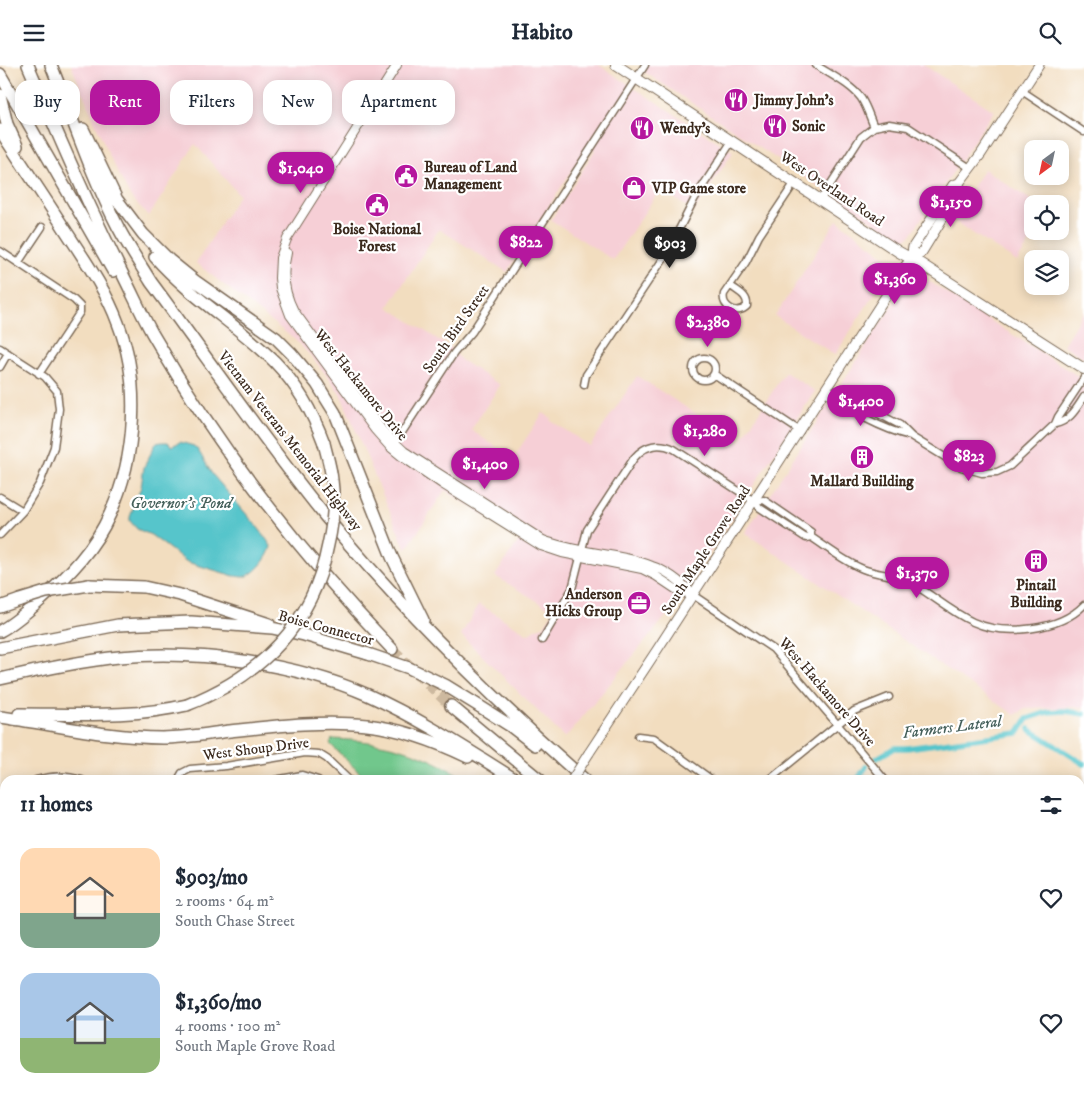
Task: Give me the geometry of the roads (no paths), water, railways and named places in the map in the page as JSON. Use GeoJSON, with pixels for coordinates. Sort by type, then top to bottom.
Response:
{"type":"FeatureCollection","features":[{"type":"Feature","properties":{"kind":"highway"},"geometry":{"type":"LineString","coordinates":[[28,65],[102,233],[152,332]]}},
{"type":"Feature","properties":{"kind":"highway","name":"Vietnam Veterans Memorial Highway"},"geometry":{"type":"LineString","coordinates":[[51,65],[57,80]]}},
{"type":"Feature","properties":{"kind":"highway"},"geometry":{"type":"LineString","coordinates":[[0,74],[6,95],[8,124],[29,174]]}},
{"type":"Feature","properties":{"kind":"highway"},"geometry":{"type":"LineString","coordinates":[[6,95],[124,291],[214,431],[269,508],[348,602],[392,649]]}},
{"type":"Feature","properties":{"kind":"highway"},"geometry":{"type":"LineString","coordinates":[[0,715],[124,714],[159,711],[187,705],[213,695],[256,667],[278,646],[308,606],[319,581],[326,558],[333,514],[333,482],[324,443],[314,417],[302,397],[276,363],[189,290],[162,264],[139,237],[115,197],[80,124]]}},
{"type":"Feature","properties":{"kind":"highway","name":"Vietnam Veterans Memorial Highway"},"geometry":{"type":"LineString","coordinates":[[75,125],[102,193],[118,227],[152,283],[284,462],[326,516],[430,635],[533,735],[577,775]]}},
{"type":"Feature","properties":{"kind":"highway"},"geometry":{"type":"LineString","coordinates":[[0,130],[100,282],[118,324],[129,364],[132,403],[130,441],[122,479],[110,515],[90,549],[64,579],[35,605],[0,631]]}},
{"type":"Feature","properties":{"kind":"highway"},"geometry":{"type":"LineString","coordinates":[[115,197],[143,234],[169,260],[276,339],[292,354],[317,384],[339,421],[392,557],[430,635]]}},
{"type":"Feature","properties":{"kind":"highway"},"geometry":{"type":"LineString","coordinates":[[0,607],[46,592],[89,585],[114,584],[144,587],[180,595],[304,635]]}},
{"type":"Feature","properties":{"kind":"highway"},"geometry":{"type":"LineString","coordinates":[[0,625],[35,605]]}},
{"type":"Feature","properties":{"kind":"highway","name":"Boise Connector"},"geometry":{"type":"LineString","coordinates":[[0,648],[81,631],[155,622],[212,623],[272,628],[304,635],[368,654],[445,685],[509,725],[576,775]]}},
{"type":"Feature","properties":{"kind":"highway"},"geometry":{"type":"LineString","coordinates":[[0,679],[58,666],[119,657],[178,655],[256,663],[330,681],[367,695],[421,721],[508,775]]}},
{"type":"Feature","properties":{"kind":"highway"},"geometry":{"type":"LineString","coordinates":[[451,706],[534,775]]}},
{"type":"Feature","properties":{"kind":"highway"},"geometry":{"type":"LineString","coordinates":[[0,715],[124,735],[160,738],[329,723],[368,725],[402,732],[442,744],[507,775]]}},
{"type":"Feature","properties":{"kind":"main road","name":"West Overland Road"},"geometry":{"type":"LineString","coordinates":[[616,65],[911,259],[1084,369]]}},
{"type":"Feature","properties":{"kind":"main road","name":"South Maple Grove Road"},"geometry":{"type":"LineString","coordinates":[[575,775],[911,259],[914,245],[953,185],[959,183],[970,168],[1039,65]]}},
{"type":"Feature","properties":{"kind":"street"},"geometry":{"type":"LineString","coordinates":[[312,202],[397,65]]}},
{"type":"Feature","properties":{"kind":"street"},"geometry":{"type":"LineString","coordinates":[[312,202],[403,65]]}},
{"type":"Feature","properties":{"kind":"street","name":"South Bird Street"},"geometry":{"type":"LineString","coordinates":[[395,443],[454,353],[472,332],[645,65]]}},
{"type":"Feature","properties":{"kind":"street"},"geometry":{"type":"LineString","coordinates":[[816,65],[852,89],[860,97],[874,127]]}},
{"type":"Feature","properties":{"kind":"street"},"geometry":{"type":"LineString","coordinates":[[1022,91],[1084,132]]}},
{"type":"Feature","properties":{"kind":"street"},"geometry":{"type":"LineString","coordinates":[[821,199],[861,137],[874,127],[889,123],[908,127],[970,168]]}},
{"type":"Feature","properties":{"kind":"street"},"geometry":{"type":"LineString","coordinates":[[584,385],[586,375],[667,253],[695,198],[732,141]]}},
{"type":"Feature","properties":{"kind":"street"},"geometry":{"type":"LineString","coordinates":[[731,286],[760,236],[795,182]]}},
{"type":"Feature","properties":{"kind":"street","name":"West Hackamore Drive"},"geometry":{"type":"LineString","coordinates":[[312,202],[294,235],[287,252],[284,270],[290,304],[304,331],[382,430],[395,443],[538,537],[581,554]]}},
{"type":"Feature","properties":{"kind":"street"},"geometry":{"type":"LineString","coordinates":[[18,263],[42,227]]}},
{"type":"Feature","properties":{"kind":"street"},"geometry":{"type":"LineString","coordinates":[[0,251],[80,305],[80,312],[40,374]]}},
{"type":"Feature","properties":{"kind":"street"},"geometry":{"type":"LineString","coordinates":[[0,348],[45,377],[57,391],[59,409],[54,447],[40,483],[23,511],[0,535]]}},
{"type":"Feature","properties":{"kind":"street"},"geometry":{"type":"LineString","coordinates":[[0,367],[8,353]]}},
{"type":"Feature","properties":{"kind":"street"},"geometry":{"type":"LineString","coordinates":[[714,374],[800,431]]}},
{"type":"Feature","properties":{"kind":"street"},"geometry":{"type":"LineString","coordinates":[[825,391],[832,399],[895,433],[912,437],[967,470],[983,473],[997,472],[1010,466],[1055,424],[1084,378]]}},
{"type":"Feature","properties":{"kind":"street","name":"West Hackamore Drive"},"geometry":{"type":"LineString","coordinates":[[351,391],[384,441],[401,456],[528,539],[550,550],[653,566],[682,583],[694,595],[774,649],[881,775]]}},
{"type":"Feature","properties":{"kind":"street"},"geometry":{"type":"LineString","coordinates":[[1055,424],[1064,422],[1074,412],[1084,397]]}},
{"type":"Feature","properties":{"kind":"street"},"geometry":{"type":"LineString","coordinates":[[542,640],[568,599],[575,580],[584,536],[592,522],[638,453],[649,446],[662,445],[674,449],[754,501],[764,501],[811,532],[811,537],[856,566],[871,572],[906,580],[978,624],[997,628],[1030,628],[1057,623],[1072,616],[1084,605]]}},
{"type":"Feature","properties":{"kind":"street"},"geometry":{"type":"LineString","coordinates":[[0,497],[23,511]]}},
{"type":"Feature","properties":{"kind":"street"},"geometry":{"type":"LineString","coordinates":[[775,775],[854,711],[890,697]]}},
{"type":"Feature","properties":{"kind":"street"},"geometry":{"type":"LineString","coordinates":[[638,736],[654,737],[705,775]]}},
{"type":"Feature","properties":{"kind":"street","name":"West Shoup Drive"},"geometry":{"type":"LineString","coordinates":[[182,775],[186,770],[226,766],[305,753],[319,754],[344,775]]}},
{"type":"Feature","properties":{"kind":"water","name":"Governor's Pond"},"geometry":{"type":"Polygon","coordinates":[[[168,442],[172,446],[180,442],[194,446],[212,474],[260,530],[271,546],[264,560],[248,576],[234,576],[187,562],[151,535],[137,529],[130,521],[141,487],[144,467],[156,443],[168,442]]]}},
{"type":"Feature","properties":{"kind":"waterway","name":"Farmers Lateral"},"geometry":{"type":"LineString","coordinates":[[877,758],[894,748],[907,748],[1018,733],[1027,719],[1048,712],[1065,711],[1084,714]]}},
{"type":"Feature","properties":{"kind":"waterway"},"geometry":{"type":"LineString","coordinates":[[1029,729],[1084,764]]}},
{"type":"Feature","properties":{"kind":"waterway","name":"Farmers Lateral"},"geometry":{"type":"LineString","coordinates":[[860,775],[866,767]]}},
{"type":"Feature","properties":{"kind":"tunnel"},"geometry":{"type":"LineString","coordinates":[[392,649],[451,706]]}},
{"type":"Feature","properties":{"kind":"place","name":"Jimmy John's"},"geometry":{"type":"Point","coordinates":[736,100]}},
{"type":"Feature","properties":{"kind":"place","name":"Sonic"},"geometry":{"type":"Point","coordinates":[775,126]}},
{"type":"Feature","properties":{"kind":"place","name":"Wendy's"},"geometry":{"type":"Point","coordinates":[642,128]}},
{"type":"Feature","properties":{"kind":"place","name":"Bureau of Land Management"},"geometry":{"type":"Point","coordinates":[406,176]}},
{"type":"Feature","properties":{"kind":"place","name":"VIP Game store"},"geometry":{"type":"Point","coordinates":[634,188]}},
{"type":"Feature","properties":{"kind":"place","name":"Boise National Forest"},"geometry":{"type":"Point","coordinates":[377,205]}},
{"type":"Feature","properties":{"kind":"place","name":"Mallard Building"},"geometry":{"type":"Point","coordinates":[862,457]}},
{"type":"Feature","properties":{"kind":"place","name":"Pintail Building"},"geometry":{"type":"Point","coordinates":[1036,561]}},
{"type":"Feature","properties":{"kind":"place","name":"Anderson Hicks Group"},"geometry":{"type":"Point","coordinates":[639,603]}}]}
